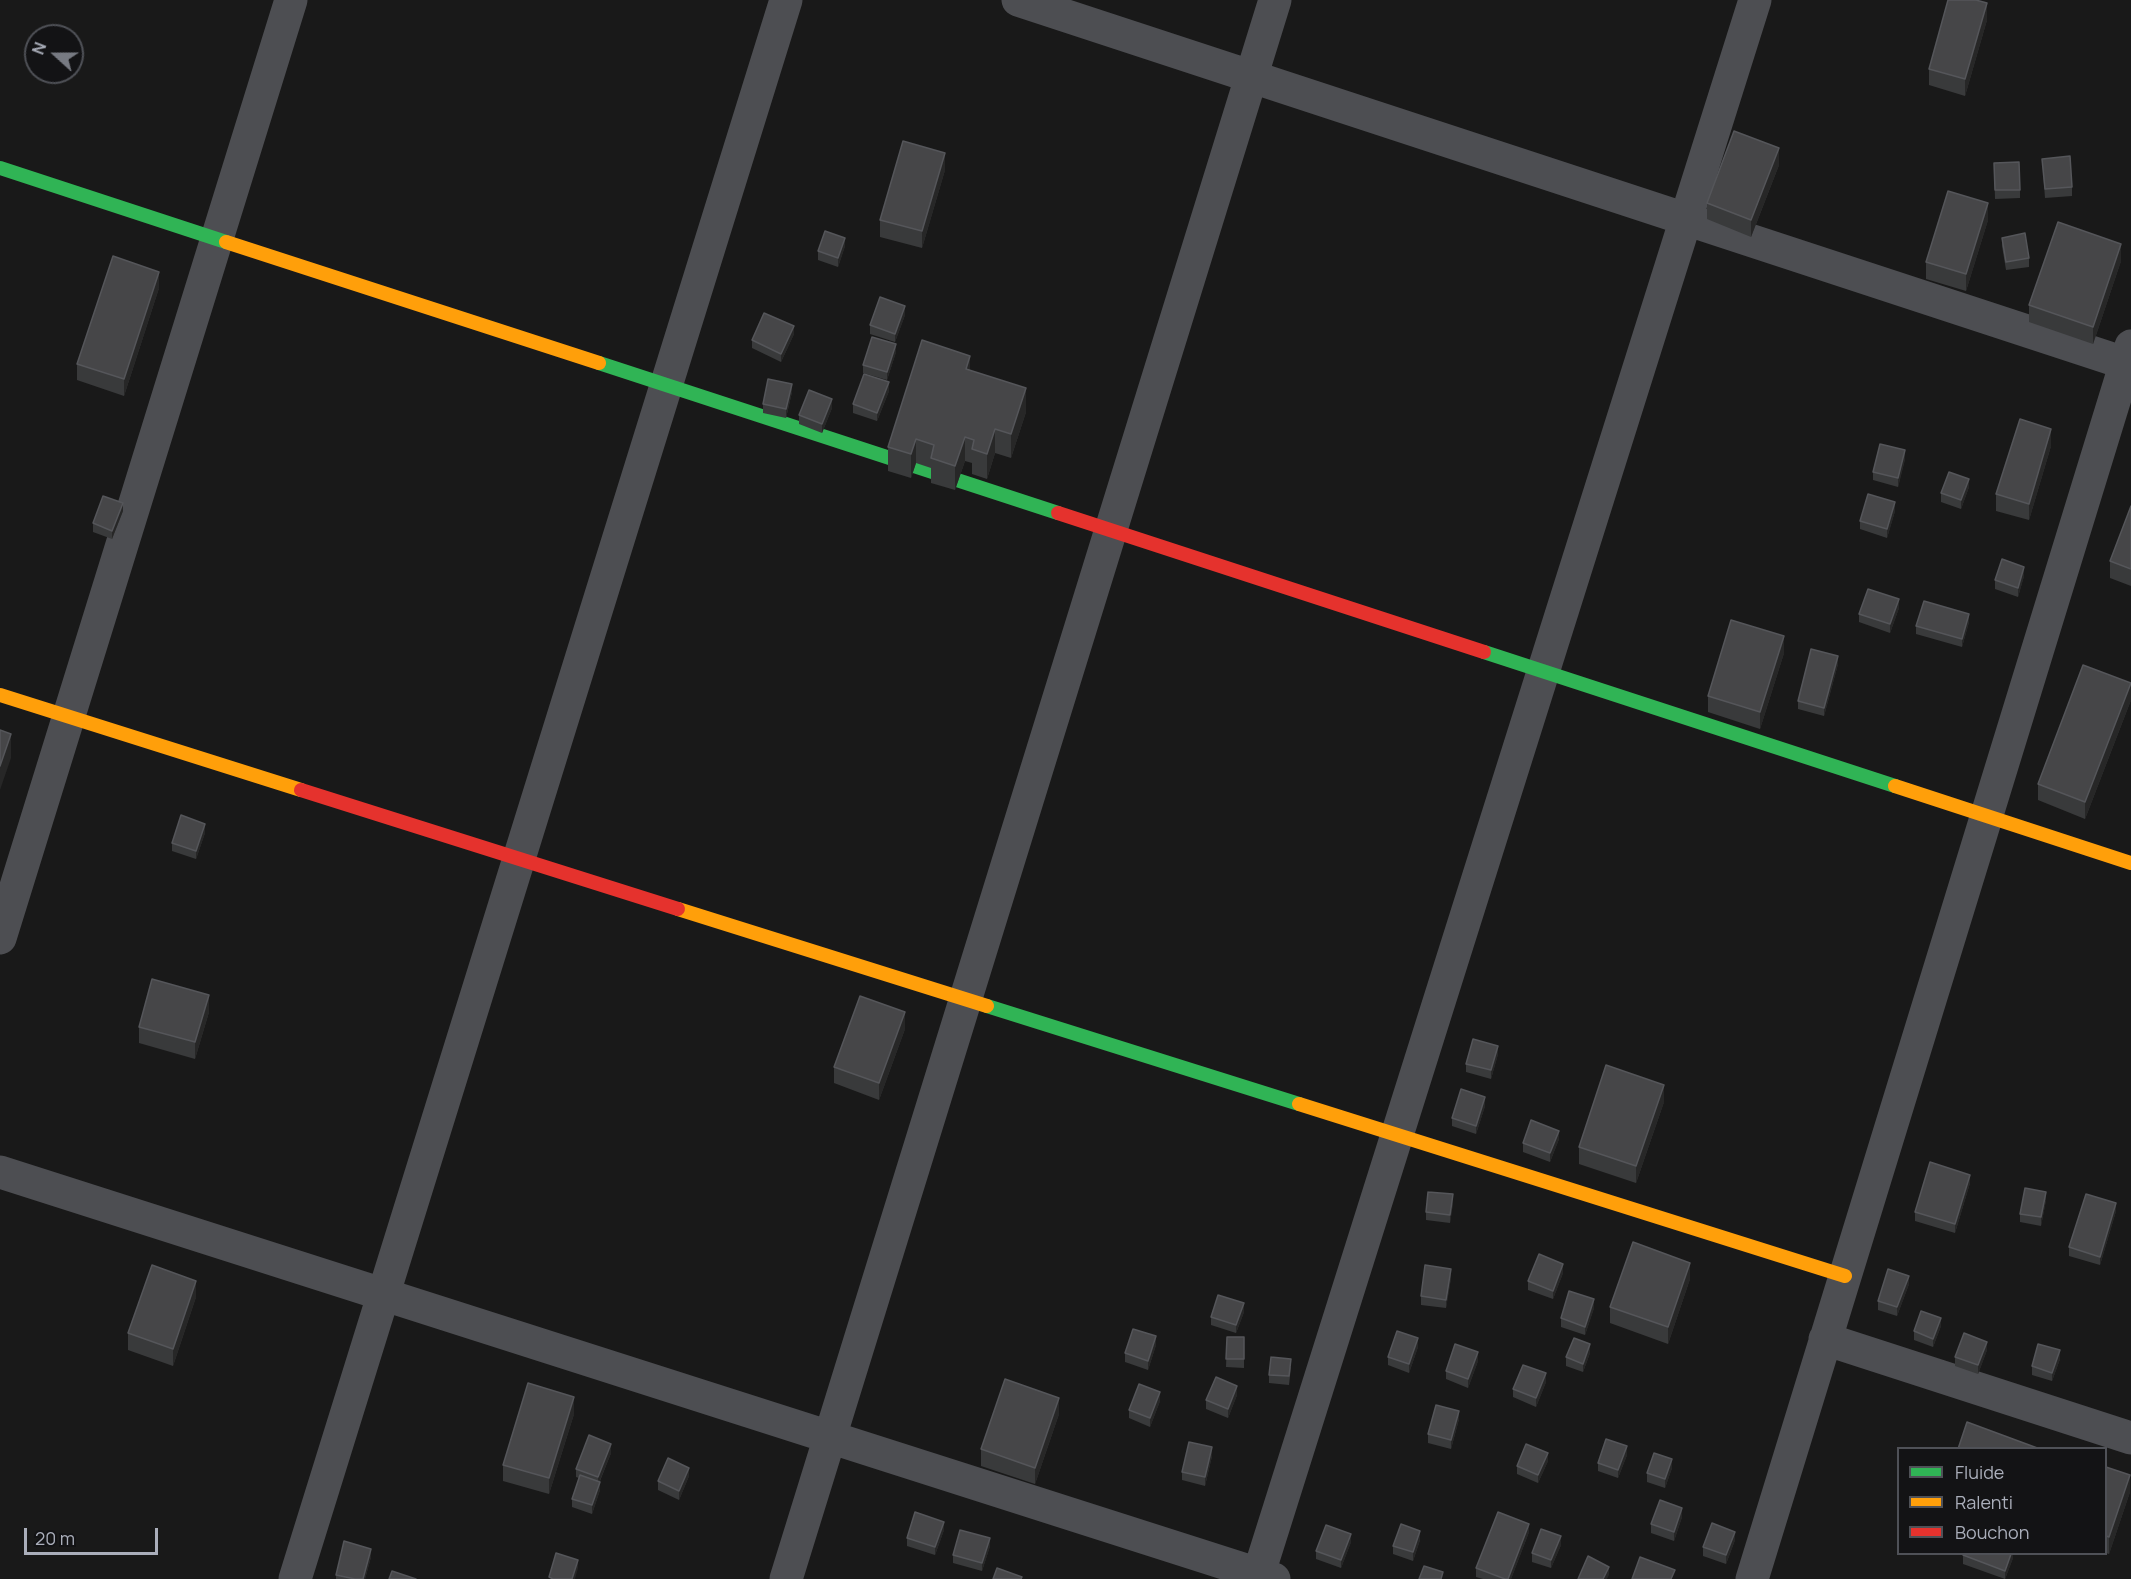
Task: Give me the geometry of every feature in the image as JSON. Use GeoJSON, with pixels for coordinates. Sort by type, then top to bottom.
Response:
{"type":"FeatureCollection","features":[{"type":"Feature","properties":{"kind":"street"},"geometry":{"type":"LineString","coordinates":[[0,938],[291,0]]}},
{"type":"Feature","properties":{"kind":"street"},"geometry":{"type":"LineString","coordinates":[[295,1579],[786,0]]}},
{"type":"Feature","properties":{"kind":"street"},"geometry":{"type":"LineString","coordinates":[[1017,0],[1686,219],[2129,358],[1752,1579]]}},
{"type":"Feature","properties":{"kind":"street"},"geometry":{"type":"LineString","coordinates":[[786,1579],[1275,0]]}},
{"type":"Feature","properties":{"kind":"street"},"geometry":{"type":"LineString","coordinates":[[0,1172],[1263,1577],[1397,1135],[1755,0]]}},
{"type":"Feature","properties":{"kind":"street"},"geometry":{"type":"LineString","coordinates":[[0,168],[2131,864]]}},
{"type":"Feature","properties":{"kind":"street"},"geometry":{"type":"LineString","coordinates":[[0,694],[1845,1276]]}},
{"type":"Feature","properties":{"kind":"street"},"geometry":{"type":"LineString","coordinates":[[1825,1339],[2131,1438]]}},
{"type":"Feature","properties":{"kind":"building"},"geometry":{"type":"Polygon","coordinates":[[[1948,0],[1976,0],[1987,3],[1965,79],[1929,69],[1948,0]]]}},
{"type":"Feature","properties":{"kind":"building"},"geometry":{"type":"Polygon","coordinates":[[[1734,131],[1779,148],[1751,220],[1707,203],[1734,131]]]}},
{"type":"Feature","properties":{"kind":"building"},"geometry":{"type":"Polygon","coordinates":[[[903,141],[945,153],[922,231],[880,220],[903,141]]]}},
{"type":"Feature","properties":{"kind":"building"},"geometry":{"type":"Polygon","coordinates":[[[2070,156],[2072,187],[2045,189],[2042,159],[2070,156]]]}},
{"type":"Feature","properties":{"kind":"building"},"geometry":{"type":"Polygon","coordinates":[[[2019,162],[2020,190],[1995,190],[1994,163],[2019,162]]]}},
{"type":"Feature","properties":{"kind":"building"},"geometry":{"type":"Polygon","coordinates":[[[1948,191],[1988,203],[1966,274],[1926,262],[1948,191]]]}},
{"type":"Feature","properties":{"kind":"building"},"geometry":{"type":"Polygon","coordinates":[[[2058,222],[2121,244],[2093,327],[2029,305],[2058,222]]]}},
{"type":"Feature","properties":{"kind":"building"},"geometry":{"type":"Polygon","coordinates":[[[825,231],[845,238],[838,258],[818,251],[825,231]]]}},
{"type":"Feature","properties":{"kind":"building"},"geometry":{"type":"Polygon","coordinates":[[[2025,233],[2029,258],[2006,262],[2002,238],[2025,233]]]}},
{"type":"Feature","properties":{"kind":"building"},"geometry":{"type":"Polygon","coordinates":[[[113,256],[159,272],[124,379],[77,364],[113,256]]]}},
{"type":"Feature","properties":{"kind":"building"},"geometry":{"type":"Polygon","coordinates":[[[880,297],[905,306],[895,334],[870,325],[880,297]]]}},
{"type":"Feature","properties":{"kind":"building"},"geometry":{"type":"Polygon","coordinates":[[[764,313],[794,326],[781,354],[752,340],[764,313]]]}},
{"type":"Feature","properties":{"kind":"building"},"geometry":{"type":"Polygon","coordinates":[[[872,337],[896,344],[887,372],[863,365],[872,337]]]}},
{"type":"Feature","properties":{"kind":"building"},"geometry":{"type":"Polygon","coordinates":[[[922,340],[970,356],[966,369],[1026,388],[1011,434],[995,429],[987,454],[972,449],[974,440],[965,437],[955,466],[931,458],[934,445],[916,439],[911,454],[888,447],[922,340]]]}},
{"type":"Feature","properties":{"kind":"building"},"geometry":{"type":"Polygon","coordinates":[[[864,374],[889,382],[877,413],[853,404],[864,374]]]}},
{"type":"Feature","properties":{"kind":"building"},"geometry":{"type":"Polygon","coordinates":[[[768,379],[792,384],[786,409],[763,404],[768,379]]]}},
{"type":"Feature","properties":{"kind":"building"},"geometry":{"type":"Polygon","coordinates":[[[809,390],[832,399],[822,424],[799,415],[809,390]]]}},
{"type":"Feature","properties":{"kind":"building"},"geometry":{"type":"Polygon","coordinates":[[[2020,419],[2051,429],[2029,504],[1996,494],[2020,419]]]}},
{"type":"Feature","properties":{"kind":"building"},"geometry":{"type":"Polygon","coordinates":[[[1880,444],[1905,450],[1898,478],[1873,472],[1880,444]]]}},
{"type":"Feature","properties":{"kind":"building"},"geometry":{"type":"Polygon","coordinates":[[[1949,472],[1969,479],[1961,500],[1941,493],[1949,472]]]}},
{"type":"Feature","properties":{"kind":"building"},"geometry":{"type":"Polygon","coordinates":[[[1868,494],[1895,502],[1887,529],[1860,521],[1868,494]]]}},
{"type":"Feature","properties":{"kind":"building"},"geometry":{"type":"Polygon","coordinates":[[[103,496],[123,503],[112,531],[93,523],[103,496]]]}},
{"type":"Feature","properties":{"kind":"building"},"geometry":{"type":"Polygon","coordinates":[[[2131,506],[2131,569],[2110,561],[2131,506]]]}},
{"type":"Feature","properties":{"kind":"building"},"geometry":{"type":"Polygon","coordinates":[[[2002,559],[2024,567],[2018,588],[1995,580],[2002,559]]]}},
{"type":"Feature","properties":{"kind":"building"},"geometry":{"type":"Polygon","coordinates":[[[1868,589],[1899,599],[1890,624],[1859,614],[1868,589]]]}},
{"type":"Feature","properties":{"kind":"building"},"geometry":{"type":"Polygon","coordinates":[[[1924,601],[1969,614],[1962,639],[1916,626],[1924,601]]]}},
{"type":"Feature","properties":{"kind":"building"},"geometry":{"type":"Polygon","coordinates":[[[1731,620],[1784,636],[1760,712],[1708,696],[1731,620]]]}},
{"type":"Feature","properties":{"kind":"building"},"geometry":{"type":"Polygon","coordinates":[[[1811,649],[1838,656],[1824,708],[1798,701],[1811,649]]]}},
{"type":"Feature","properties":{"kind":"building"},"geometry":{"type":"Polygon","coordinates":[[[2083,665],[2131,683],[2085,802],[2038,784],[2083,665]]]}},
{"type":"Feature","properties":{"kind":"building"},"geometry":{"type":"Polygon","coordinates":[[[0,730],[11,734],[0,766],[0,730]]]}},
{"type":"Feature","properties":{"kind":"building"},"geometry":{"type":"Polygon","coordinates":[[[181,815],[205,824],[196,851],[172,843],[181,815]]]}},
{"type":"Feature","properties":{"kind":"building"},"geometry":{"type":"Polygon","coordinates":[[[152,979],[209,995],[195,1042],[139,1027],[152,979]]]}},
{"type":"Feature","properties":{"kind":"building"},"geometry":{"type":"Polygon","coordinates":[[[860,996],[905,1012],[879,1083],[834,1067],[860,996]]]}},
{"type":"Feature","properties":{"kind":"building"},"geometry":{"type":"Polygon","coordinates":[[[1473,1039],[1498,1046],[1491,1070],[1466,1064],[1473,1039]]]}},
{"type":"Feature","properties":{"kind":"building"},"geometry":{"type":"Polygon","coordinates":[[[1606,1065],[1664,1085],[1636,1166],[1579,1147],[1606,1065]]]}},
{"type":"Feature","properties":{"kind":"building"},"geometry":{"type":"Polygon","coordinates":[[[1461,1089],[1485,1097],[1476,1126],[1452,1118],[1461,1089]]]}},
{"type":"Feature","properties":{"kind":"building"},"geometry":{"type":"Polygon","coordinates":[[[1531,1120],[1559,1131],[1550,1153],[1523,1143],[1531,1120]]]}},
{"type":"Feature","properties":{"kind":"building"},"geometry":{"type":"Polygon","coordinates":[[[1930,1162],[1970,1175],[1955,1224],[1915,1212],[1930,1162]]]}},
{"type":"Feature","properties":{"kind":"building"},"geometry":{"type":"Polygon","coordinates":[[[2025,1188],[2046,1192],[2041,1217],[2020,1214],[2025,1188]]]}},
{"type":"Feature","properties":{"kind":"building"},"geometry":{"type":"Polygon","coordinates":[[[1428,1192],[1453,1194],[1450,1215],[1426,1212],[1428,1192]]]}},
{"type":"Feature","properties":{"kind":"building"},"geometry":{"type":"Polygon","coordinates":[[[2086,1194],[2116,1203],[2100,1257],[2069,1247],[2086,1194]]]}},
{"type":"Feature","properties":{"kind":"building"},"geometry":{"type":"Polygon","coordinates":[[[1633,1242],[1690,1263],[1668,1327],[1610,1307],[1633,1242]]]}},
{"type":"Feature","properties":{"kind":"building"},"geometry":{"type":"Polygon","coordinates":[[[1539,1254],[1563,1264],[1553,1291],[1528,1281],[1539,1254]]]}},
{"type":"Feature","properties":{"kind":"building"},"geometry":{"type":"Polygon","coordinates":[[[152,1265],[196,1281],[173,1349],[128,1333],[152,1265]]]}},
{"type":"Feature","properties":{"kind":"building"},"geometry":{"type":"Polygon","coordinates":[[[1425,1265],[1451,1269],[1446,1300],[1421,1296],[1425,1265]]]}},
{"type":"Feature","properties":{"kind":"building"},"geometry":{"type":"Polygon","coordinates":[[[1888,1269],[1909,1276],[1897,1307],[1878,1301],[1888,1269]]]}},
{"type":"Feature","properties":{"kind":"building"},"geometry":{"type":"Polygon","coordinates":[[[1569,1291],[1594,1299],[1585,1327],[1561,1318],[1569,1291]]]}},
{"type":"Feature","properties":{"kind":"building"},"geometry":{"type":"Polygon","coordinates":[[[1218,1295],[1244,1303],[1236,1325],[1211,1317],[1218,1295]]]}},
{"type":"Feature","properties":{"kind":"building"},"geometry":{"type":"Polygon","coordinates":[[[1921,1311],[1941,1318],[1933,1339],[1914,1331],[1921,1311]]]}},
{"type":"Feature","properties":{"kind":"building"},"geometry":{"type":"Polygon","coordinates":[[[1133,1329],[1156,1336],[1148,1361],[1125,1353],[1133,1329]]]}},
{"type":"Feature","properties":{"kind":"building"},"geometry":{"type":"Polygon","coordinates":[[[1397,1331],[1418,1338],[1409,1364],[1388,1357],[1397,1331]]]}},
{"type":"Feature","properties":{"kind":"building"},"geometry":{"type":"Polygon","coordinates":[[[1964,1333],[1987,1342],[1978,1365],[1955,1357],[1964,1333]]]}},
{"type":"Feature","properties":{"kind":"building"},"geometry":{"type":"Polygon","coordinates":[[[1227,1337],[1244,1337],[1244,1359],[1226,1359],[1227,1337]]]}},
{"type":"Feature","properties":{"kind":"building"},"geometry":{"type":"Polygon","coordinates":[[[1574,1338],[1590,1344],[1583,1364],[1566,1357],[1574,1338]]]}},
{"type":"Feature","properties":{"kind":"building"},"geometry":{"type":"Polygon","coordinates":[[[1455,1344],[1478,1352],[1468,1379],[1446,1371],[1455,1344]]]}},
{"type":"Feature","properties":{"kind":"building"},"geometry":{"type":"Polygon","coordinates":[[[2038,1344],[2060,1350],[2052,1373],[2032,1366],[2038,1344]]]}},
{"type":"Feature","properties":{"kind":"building"},"geometry":{"type":"Polygon","coordinates":[[[1271,1357],[1291,1359],[1289,1376],[1269,1375],[1271,1357]]]}},
{"type":"Feature","properties":{"kind":"building"},"geometry":{"type":"Polygon","coordinates":[[[1523,1365],[1546,1373],[1536,1398],[1513,1389],[1523,1365]]]}},
{"type":"Feature","properties":{"kind":"building"},"geometry":{"type":"Polygon","coordinates":[[[1216,1377],[1237,1386],[1228,1409],[1206,1400],[1216,1377]]]}},
{"type":"Feature","properties":{"kind":"building"},"geometry":{"type":"Polygon","coordinates":[[[1005,1379],[1059,1398],[1035,1468],[981,1449],[1005,1379]]]}},
{"type":"Feature","properties":{"kind":"building"},"geometry":{"type":"Polygon","coordinates":[[[528,1383],[574,1397],[549,1478],[503,1465],[528,1383]]]}},
{"type":"Feature","properties":{"kind":"building"},"geometry":{"type":"Polygon","coordinates":[[[1139,1384],[1160,1392],[1150,1418],[1129,1410],[1139,1384]]]}},
{"type":"Feature","properties":{"kind":"building"},"geometry":{"type":"Polygon","coordinates":[[[1436,1405],[1459,1411],[1451,1440],[1428,1434],[1436,1405]]]}},
{"type":"Feature","properties":{"kind":"building"},"geometry":{"type":"Polygon","coordinates":[[[1967,1422],[2035,1447],[1959,1447],[1967,1422]]]}},
{"type":"Feature","properties":{"kind":"building"},"geometry":{"type":"Polygon","coordinates":[[[589,1435],[611,1444],[598,1477],[576,1469],[589,1435]]]}},
{"type":"Feature","properties":{"kind":"building"},"geometry":{"type":"Polygon","coordinates":[[[1606,1439],[1627,1446],[1618,1470],[1598,1463],[1606,1439]]]}},
{"type":"Feature","properties":{"kind":"building"},"geometry":{"type":"Polygon","coordinates":[[[1189,1442],[1212,1447],[1205,1477],[1182,1472],[1189,1442]]]}},
{"type":"Feature","properties":{"kind":"building"},"geometry":{"type":"Polygon","coordinates":[[[1526,1444],[1548,1453],[1538,1475],[1517,1466],[1526,1444]]]}},
{"type":"Feature","properties":{"kind":"building"},"geometry":{"type":"Polygon","coordinates":[[[1654,1453],[1672,1459],[1665,1479],[1647,1473],[1654,1453]]]}},
{"type":"Feature","properties":{"kind":"building"},"geometry":{"type":"Polygon","coordinates":[[[668,1458],[689,1468],[679,1491],[658,1481],[668,1458]]]}},
{"type":"Feature","properties":{"kind":"building"},"geometry":{"type":"Polygon","coordinates":[[[2107,1467],[2130,1475],[2109,1537],[2107,1536],[2107,1467]]]}},
{"type":"Feature","properties":{"kind":"building"},"geometry":{"type":"Polygon","coordinates":[[[580,1475],[600,1482],[592,1505],[572,1499],[580,1475]]]}},
{"type":"Feature","properties":{"kind":"building"},"geometry":{"type":"Polygon","coordinates":[[[1660,1500],[1682,1508],[1674,1532],[1651,1524],[1660,1500]]]}},
{"type":"Feature","properties":{"kind":"building"},"geometry":{"type":"Polygon","coordinates":[[[915,1512],[944,1522],[935,1547],[907,1538],[915,1512]]]}},
{"type":"Feature","properties":{"kind":"building"},"geometry":{"type":"Polygon","coordinates":[[[1498,1512],[1529,1524],[1508,1579],[1476,1568],[1498,1512]]]}},
{"type":"Feature","properties":{"kind":"building"},"geometry":{"type":"Polygon","coordinates":[[[1712,1523],[1735,1532],[1726,1555],[1703,1547],[1712,1523]]]}},
{"type":"Feature","properties":{"kind":"building"},"geometry":{"type":"Polygon","coordinates":[[[1401,1524],[1420,1531],[1413,1552],[1393,1546],[1401,1524]]]}},
{"type":"Feature","properties":{"kind":"building"},"geometry":{"type":"Polygon","coordinates":[[[1326,1525],[1351,1534],[1341,1560],[1316,1551],[1326,1525]]]}},
{"type":"Feature","properties":{"kind":"building"},"geometry":{"type":"Polygon","coordinates":[[[1541,1529],[1561,1536],[1551,1560],[1532,1553],[1541,1529]]]}},
{"type":"Feature","properties":{"kind":"building"},"geometry":{"type":"Polygon","coordinates":[[[960,1530],[990,1538],[982,1563],[953,1555],[960,1530]]]}},
{"type":"Feature","properties":{"kind":"building"},"geometry":{"type":"Polygon","coordinates":[[[344,1541],[371,1549],[363,1579],[336,1575],[344,1541]]]}},
{"type":"Feature","properties":{"kind":"building"},"geometry":{"type":"Polygon","coordinates":[[[556,1553],[578,1560],[572,1579],[549,1577],[556,1553]]]}},
{"type":"Feature","properties":{"kind":"building"},"geometry":{"type":"Polygon","coordinates":[[[1963,1555],[2011,1555],[2005,1571],[1963,1555]]]}},
{"type":"Feature","properties":{"kind":"building"},"geometry":{"type":"Polygon","coordinates":[[[1588,1556],[1609,1567],[1603,1579],[1578,1579],[1588,1556]]]}},
{"type":"Feature","properties":{"kind":"building"},"geometry":{"type":"Polygon","coordinates":[[[1640,1557],[1675,1570],[1671,1579],[1632,1579],[1640,1557]]]}},
{"type":"Feature","properties":{"kind":"building"},"geometry":{"type":"Polygon","coordinates":[[[1424,1566],[1443,1572],[1441,1579],[1419,1579],[1424,1566]]]}},
{"type":"Feature","properties":{"kind":"building"},"geometry":{"type":"Polygon","coordinates":[[[997,1568],[1022,1577],[1021,1579],[993,1579],[997,1568]]]}},
{"type":"Feature","properties":{"kind":"building"},"geometry":{"type":"Polygon","coordinates":[[[392,1571],[416,1579],[389,1579],[392,1571]]]}},
{"type":"Feature","properties":{"kind":"traffic: fast"},"geometry":{"type":"LineString","coordinates":[[0,168],[226,242]]}},
{"type":"Feature","properties":{"kind":"traffic: fast"},"geometry":{"type":"LineString","coordinates":[[599,363],[1058,513]]}},
{"type":"Feature","properties":{"kind":"traffic: fast"},"geometry":{"type":"LineString","coordinates":[[1484,652],[1895,786]]}},
{"type":"Feature","properties":{"kind":"traffic: fast"},"geometry":{"type":"LineString","coordinates":[[987,1006],[1299,1104]]}},
{"type":"Feature","properties":{"kind":"traffic: slow"},"geometry":{"type":"LineString","coordinates":[[226,242],[599,363]]}},
{"type":"Feature","properties":{"kind":"traffic: slow"},"geometry":{"type":"LineString","coordinates":[[0,695],[301,790]]}},
{"type":"Feature","properties":{"kind":"traffic: slow"},"geometry":{"type":"LineString","coordinates":[[1895,786],[2131,863]]}},
{"type":"Feature","properties":{"kind":"traffic: slow"},"geometry":{"type":"LineString","coordinates":[[678,909],[987,1006]]}},
{"type":"Feature","properties":{"kind":"traffic: slow"},"geometry":{"type":"LineString","coordinates":[[1299,1104],[1845,1276]]}},
{"type":"Feature","properties":{"kind":"traffic: jam"},"geometry":{"type":"LineString","coordinates":[[1058,513],[1484,652]]}},
{"type":"Feature","properties":{"kind":"traffic: jam"},"geometry":{"type":"LineString","coordinates":[[301,790],[678,909]]}}]}
